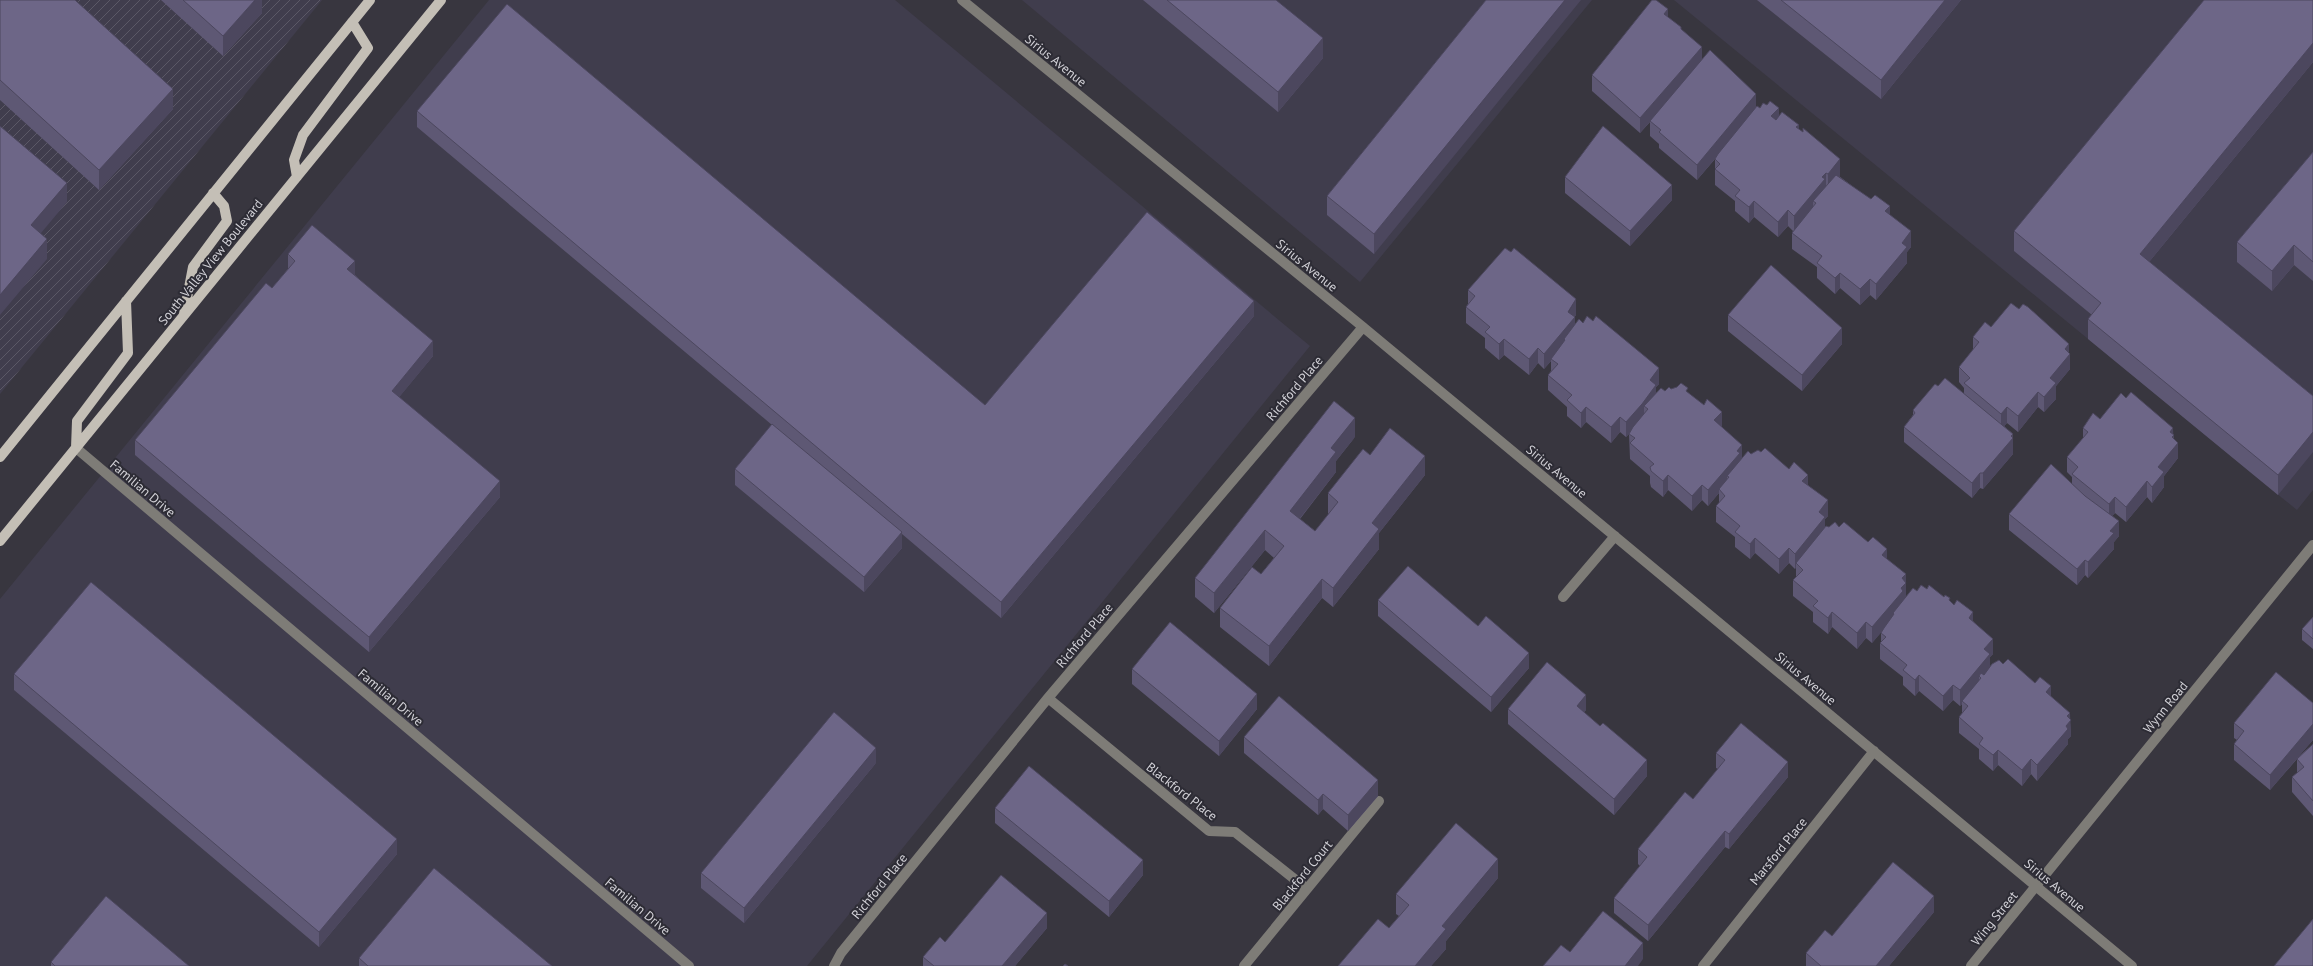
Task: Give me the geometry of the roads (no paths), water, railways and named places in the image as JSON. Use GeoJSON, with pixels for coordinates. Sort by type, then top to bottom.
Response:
{"type":"FeatureCollection","features":[{"type":"Feature","properties":{"kind":"main road"},"geometry":{"type":"LineString","coordinates":[[0,457],[370,0]]}},
{"type":"Feature","properties":{"kind":"main road","name":"South Valley View Boulevard"},"geometry":{"type":"LineString","coordinates":[[0,541],[441,0]]}},
{"type":"Feature","properties":{"kind":"main road"},"geometry":{"type":"LineString","coordinates":[[297,177],[294,160],[303,134],[368,48],[352,22]]}},
{"type":"Feature","properties":{"kind":"main road"},"geometry":{"type":"LineString","coordinates":[[184,316],[193,267],[227,221],[224,206],[213,193]]}},
{"type":"Feature","properties":{"kind":"main road"},"geometry":{"type":"LineString","coordinates":[[76,448],[77,421],[128,353],[126,301]]}},
{"type":"Feature","properties":{"kind":"street","name":"Sirius Avenue"},"geometry":{"type":"LineString","coordinates":[[962,0],[1363,327],[2132,966]]}},
{"type":"Feature","properties":{"kind":"street","name":"Richford Place"},"geometry":{"type":"LineString","coordinates":[[834,966],[841,953],[1048,698],[1363,327]]}},
{"type":"Feature","properties":{"kind":"street","name":"Familian Drive"},"geometry":{"type":"LineString","coordinates":[[76,448],[689,966]]}},
{"type":"Feature","properties":{"kind":"street"},"geometry":{"type":"LineString","coordinates":[[1562,598],[1615,536]]}},
{"type":"Feature","properties":{"kind":"street","name":"Wynn Road"},"geometry":{"type":"LineString","coordinates":[[2036,886],[2313,544]]}},
{"type":"Feature","properties":{"kind":"street","name":"Blackford Place"},"geometry":{"type":"LineString","coordinates":[[1048,698],[1209,831],[1235,832],[1307,889]]}},
{"type":"Feature","properties":{"kind":"street","name":"Marsford Place"},"geometry":{"type":"LineString","coordinates":[[1703,966],[1874,751]]}},
{"type":"Feature","properties":{"kind":"street","name":"Blackford Court"},"geometry":{"type":"LineString","coordinates":[[1244,966],[1379,801]]}},
{"type":"Feature","properties":{"kind":"street","name":"Wing Street"},"geometry":{"type":"LineString","coordinates":[[1972,966],[2036,886]]}}]}
